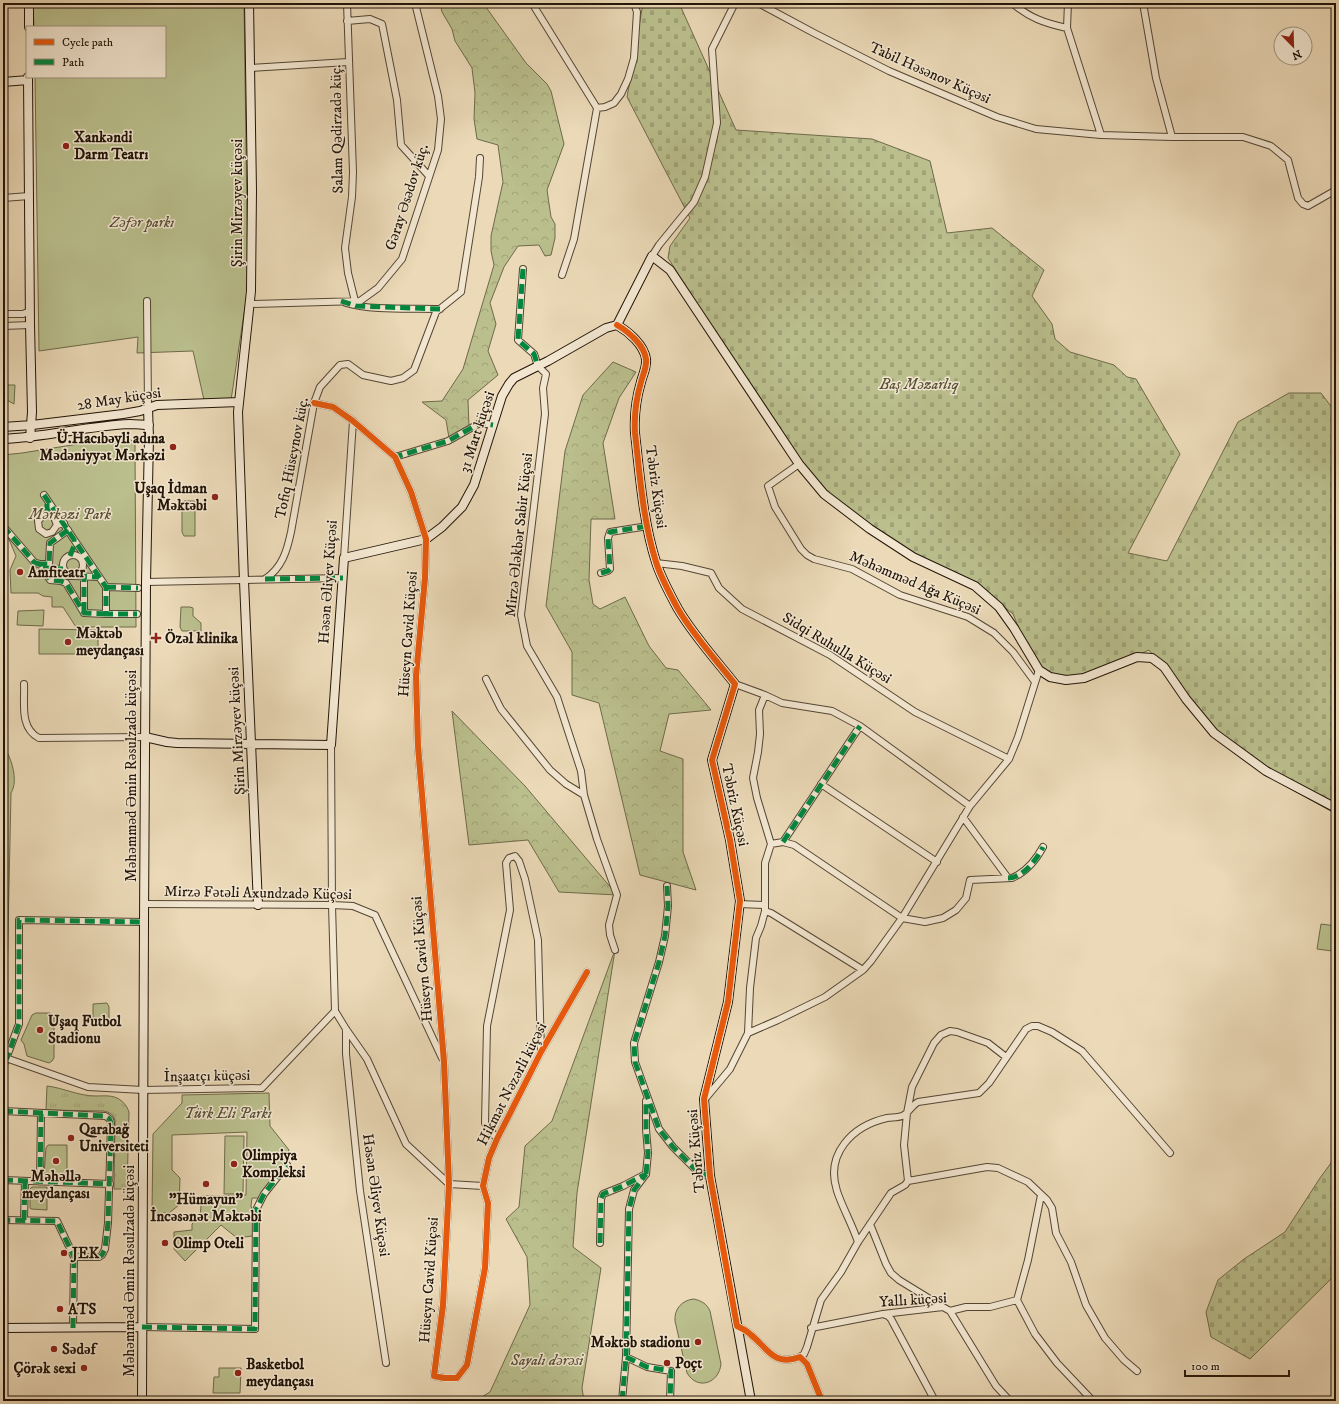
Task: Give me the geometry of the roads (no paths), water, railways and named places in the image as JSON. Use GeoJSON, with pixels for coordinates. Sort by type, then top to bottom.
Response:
{"type":"FeatureCollection","features":[{"type":"Feature","properties":{"kind":"street"},"geometry":{"type":"LineString","coordinates":[[29,3],[29,26]]}},
{"type":"Feature","properties":{"kind":"street","name":"Şirin Mirzəyev küçəsi"},"geometry":{"type":"LineString","coordinates":[[249,3],[252,190],[251,304],[238,412],[258,905]]}},
{"type":"Feature","properties":{"kind":"street","name":"Salam Qədirzadə küç."},"geometry":{"type":"LineString","coordinates":[[347,3],[353,172],[352,197],[345,248],[348,273],[355,301]]}},
{"type":"Feature","properties":{"kind":"street","name":"Gəray Əsədov küç."},"geometry":{"type":"LineString","coordinates":[[251,304],[360,300],[378,288],[402,259],[438,150],[441,119],[438,96],[415,3]]}},
{"type":"Feature","properties":{"kind":"street"},"geometry":{"type":"LineString","coordinates":[[533,3],[543,22],[597,108],[574,239],[562,275]]}},
{"type":"Feature","properties":{"kind":"street"},"geometry":{"type":"LineString","coordinates":[[597,108],[605,107],[614,102],[621,94],[628,79],[634,58],[637,12],[634,3]]}},
{"type":"Feature","properties":{"kind":"street"},"geometry":{"type":"LineString","coordinates":[[617,325],[652,256],[659,245],[694,202],[705,177],[717,123],[712,49],[735,3]]}},
{"type":"Feature","properties":{"kind":"street","name":"Tabil Həsənov Küçəsi"},"geometry":{"type":"LineString","coordinates":[[758,3],[888,71],[997,118],[1036,129],[1101,135],[1243,137],[1271,146],[1288,160],[1298,198],[1303,204],[1308,206],[1336,190]]}},
{"type":"Feature","properties":{"kind":"street"},"geometry":{"type":"LineString","coordinates":[[1012,3],[1023,12],[1046,24],[1067,28]]}},
{"type":"Feature","properties":{"kind":"street"},"geometry":{"type":"LineString","coordinates":[[1068,3],[1067,28],[1101,135]]}},
{"type":"Feature","properties":{"kind":"street"},"geometry":{"type":"LineString","coordinates":[[1143,3],[1156,78],[1172,137]]}},
{"type":"Feature","properties":{"kind":"street"},"geometry":{"type":"LineString","coordinates":[[347,21],[370,19],[382,24],[397,100],[401,145],[429,176]]}},
{"type":"Feature","properties":{"kind":"street"},"geometry":{"type":"LineString","coordinates":[[250,68],[348,62]]}},
{"type":"Feature","properties":{"kind":"street"},"geometry":{"type":"LineString","coordinates":[[3,82],[28,79],[32,425],[30,438]]}},
{"type":"Feature","properties":{"kind":"street","name":"Tofiq Hüseynov küç."},"geometry":{"type":"LineString","coordinates":[[265,579],[274,573],[286,552],[314,402],[320,387],[340,365],[348,364],[364,376],[392,381],[403,378],[414,370],[436,312],[461,292],[479,177],[480,158]]}},
{"type":"Feature","properties":{"kind":"street"},"geometry":{"type":"LineString","coordinates":[[3,198],[29,196]]}},
{"type":"Feature","properties":{"kind":"street"},"geometry":{"type":"LineString","coordinates":[[652,256],[670,270],[799,464],[824,494],[870,530],[913,557],[975,586],[1002,612],[1014,628],[1039,670],[1050,677],[1066,680],[1084,678],[1137,657],[1152,658],[1164,667],[1186,700],[1214,733],[1266,771],[1336,808]]}},
{"type":"Feature","properties":{"kind":"street","name":"Mirzə Ələkbər Sabir Küçəsi"},"geometry":{"type":"LineString","coordinates":[[523,269],[518,340],[534,354],[538,366],[546,374],[543,388],[545,414],[521,615],[527,646],[541,667],[557,697],[581,771],[584,794],[597,839],[617,895],[609,925],[610,935],[615,950]]}},
{"type":"Feature","properties":{"kind":"street"},"geometry":{"type":"LineString","coordinates":[[147,301],[148,408]]}},
{"type":"Feature","properties":{"kind":"street"},"geometry":{"type":"LineString","coordinates":[[341,301],[362,307],[440,309]]}},
{"type":"Feature","properties":{"kind":"street"},"geometry":{"type":"LineString","coordinates":[[3,314],[23,314],[30,311]]}},
{"type":"Feature","properties":{"kind":"street"},"geometry":{"type":"LineString","coordinates":[[3,326],[30,325]]}},
{"type":"Feature","properties":{"kind":"street","name":"31 Mart küçəsi"},"geometry":{"type":"LineString","coordinates":[[344,558],[426,540],[442,527],[462,507],[474,485],[502,396],[509,384],[518,376],[606,328],[617,325]]}},
{"type":"Feature","properties":{"kind":"street","name":"Təbriz Küçəsi"},"geometry":{"type":"LineString","coordinates":[[617,325],[627,330],[644,352],[646,360],[646,367],[641,382],[635,412],[635,425],[644,510],[656,563],[678,609],[692,630],[736,684],[712,760],[730,840],[738,886],[739,904],[728,1002],[704,1099],[710,1176],[736,1326]]}},
{"type":"Feature","properties":{"kind":"street","name":"28 May küçəsi"},"geometry":{"type":"LineString","coordinates":[[3,427],[32,425],[134,412],[157,405],[239,402]]}},
{"type":"Feature","properties":{"kind":"street"},"geometry":{"type":"LineString","coordinates":[[314,402],[333,407],[353,421],[395,457],[448,441],[480,423],[492,425]]}},
{"type":"Feature","properties":{"kind":"street","name":"Məhəmməd Əmin Rəsulzadə küçəsi"},"geometry":{"type":"LineString","coordinates":[[142,1401],[148,408]]}},
{"type":"Feature","properties":{"kind":"street","name":"Həsən Əliyev Küçəsi"},"geometry":{"type":"LineString","coordinates":[[353,421],[330,745],[335,1011],[366,1059],[406,1144],[449,1184]]}},
{"type":"Feature","properties":{"kind":"street","name":"28 May küçəsi"},"geometry":{"type":"LineString","coordinates":[[3,439],[30,438],[85,428],[132,424],[149,426]]}},
{"type":"Feature","properties":{"kind":"street","name":"Hüseyn Cavid Küçəsi"},"geometry":{"type":"LineString","coordinates":[[395,457],[411,492],[426,540],[425,578],[416,676],[418,746],[444,1062],[449,1184],[443,1306],[434,1376]]}},
{"type":"Feature","properties":{"kind":"street","name":"Məhəmməd Ağa Küçəsi"},"geometry":{"type":"LineString","coordinates":[[799,464],[768,486],[775,507],[801,549],[814,559],[852,569],[900,595],[968,617],[994,633],[1013,652],[1035,682]]}},
{"type":"Feature","properties":{"kind":"street"},"geometry":{"type":"LineString","coordinates":[[47,514],[46,496],[106,587],[106,614]]}},
{"type":"Feature","properties":{"kind":"street"},"geometry":{"type":"LineString","coordinates":[[47,514],[54,517],[57,525],[54,531],[49,534],[44,533],[39,529],[39,518],[47,514]]}},
{"type":"Feature","properties":{"kind":"street"},"geometry":{"type":"LineString","coordinates":[[57,525],[64,523]]}},
{"type":"Feature","properties":{"kind":"street"},"geometry":{"type":"LineString","coordinates":[[3,526],[35,563],[41,566],[63,566]]}},
{"type":"Feature","properties":{"kind":"street","name":"Təbriz Küçəsi"},"geometry":{"type":"LineString","coordinates":[[602,573],[610,569],[608,538],[610,532],[648,526]]}},
{"type":"Feature","properties":{"kind":"street"},"geometry":{"type":"LineString","coordinates":[[49,564],[50,543],[68,530]]}},
{"type":"Feature","properties":{"kind":"street"},"geometry":{"type":"LineString","coordinates":[[70,556],[74,546],[74,539]]}},
{"type":"Feature","properties":{"kind":"street"},"geometry":{"type":"LineString","coordinates":[[76,555],[84,565],[79,574],[73,576],[66,573],[63,566],[64,560],[70,556],[76,555]]}},
{"type":"Feature","properties":{"kind":"street","name":"Sidqi Ruhulla Küçəsi"},"geometry":{"type":"LineString","coordinates":[[656,563],[682,566],[711,573],[719,588],[742,609],[830,656],[915,712],[1009,759]]}},
{"type":"Feature","properties":{"kind":"street"},"geometry":{"type":"LineString","coordinates":[[41,566],[49,564],[63,566]]}},
{"type":"Feature","properties":{"kind":"street"},"geometry":{"type":"LineString","coordinates":[[41,566],[50,580],[66,583],[84,613]]}},
{"type":"Feature","properties":{"kind":"street"},"geometry":{"type":"LineString","coordinates":[[47,575],[99,576]]}},
{"type":"Feature","properties":{"kind":"street"},"geometry":{"type":"LineString","coordinates":[[84,576],[84,613]]}},
{"type":"Feature","properties":{"kind":"street"},"geometry":{"type":"LineString","coordinates":[[146,582],[343,578]]}},
{"type":"Feature","properties":{"kind":"street"},"geometry":{"type":"LineString","coordinates":[[106,587],[138,588]]}},
{"type":"Feature","properties":{"kind":"street"},"geometry":{"type":"LineString","coordinates":[[84,613],[137,614]]}},
{"type":"Feature","properties":{"kind":"street"},"geometry":{"type":"LineString","coordinates":[[748,1033],[825,997],[863,970],[871,961],[902,918],[970,806],[1009,759],[1018,737],[1039,670]]}},
{"type":"Feature","properties":{"kind":"street"},"geometry":{"type":"LineString","coordinates":[[486,679],[501,709],[550,770],[566,784],[584,794]]}},
{"type":"Feature","properties":{"kind":"street"},"geometry":{"type":"LineString","coordinates":[[24,684],[25,720],[32,734],[39,738],[145,737],[177,743],[330,745]]}},
{"type":"Feature","properties":{"kind":"street"},"geometry":{"type":"LineString","coordinates":[[736,684],[782,703],[832,711],[860,726],[970,806]]}},
{"type":"Feature","properties":{"kind":"street"},"geometry":{"type":"LineString","coordinates":[[704,1099],[730,1069],[748,1033],[750,988],[756,938],[762,926],[765,908],[765,863],[771,844],[757,798],[753,778],[759,746],[759,710],[765,695]]}},
{"type":"Feature","properties":{"kind":"street"},"geometry":{"type":"LineString","coordinates":[[783,842],[860,726]]}},
{"type":"Feature","properties":{"kind":"street"},"geometry":{"type":"LineString","coordinates":[[821,784],[937,862]]}},
{"type":"Feature","properties":{"kind":"street"},"geometry":{"type":"LineString","coordinates":[[963,817],[1008,878]]}},
{"type":"Feature","properties":{"kind":"street"},"geometry":{"type":"LineString","coordinates":[[771,844],[783,842],[794,845],[902,918],[925,922],[943,918],[956,910],[966,898],[970,880],[1008,878],[1017,876],[1038,857],[1043,847]]}},
{"type":"Feature","properties":{"kind":"street","name":"Hikmət Nəzərli küçəsi"},"geometry":{"type":"LineString","coordinates":[[497,1139],[484,1123],[487,1026],[510,910],[506,863],[508,858],[515,856],[519,861],[525,880],[538,940],[541,1052]]}},
{"type":"Feature","properties":{"kind":"street"},"geometry":{"type":"LineString","coordinates":[[667,886],[668,906],[665,936],[659,962],[634,1043],[635,1062],[659,1129],[677,1151],[698,1172],[710,1176]]}},
{"type":"Feature","properties":{"kind":"street","name":"Mirzə Fətəli Axundzadə Küçəsi"},"geometry":{"type":"LineString","coordinates":[[144,904],[353,906],[375,915],[444,1062]]}},
{"type":"Feature","properties":{"kind":"street"},"geometry":{"type":"LineString","coordinates":[[739,904],[765,908],[863,970]]}},
{"type":"Feature","properties":{"kind":"street"},"geometry":{"type":"LineString","coordinates":[[3,1067],[5,1057],[19,1024],[19,920],[144,922]]}},
{"type":"Feature","properties":{"kind":"street","name":"Hikmət Nəzərli küçəsi"},"geometry":{"type":"LineString","coordinates":[[434,1376],[457,1378],[467,1364],[485,1268],[488,1203],[483,1186],[489,1158],[541,1052],[587,972]]}},
{"type":"Feature","properties":{"kind":"street","name":"İnşaatçı küçəsi"},"geometry":{"type":"LineString","coordinates":[[143,1090],[262,1088],[335,1011]]}},
{"type":"Feature","properties":{"kind":"street"},"geometry":{"type":"LineString","coordinates":[[858,1242],[837,1190],[835,1174],[836,1161],[841,1147],[852,1134],[867,1125],[887,1118],[901,1117],[918,1102],[979,1093],[989,1083],[1026,1029],[1032,1026],[1038,1026],[1052,1032],[1082,1051],[1170,1153]]}},
{"type":"Feature","properties":{"kind":"street","name":"Həsən Əliyev Küçəsi"},"geometry":{"type":"LineString","coordinates":[[346,1029],[346,1054],[360,1190],[386,1363]]}},
{"type":"Feature","properties":{"kind":"street"},"geometry":{"type":"LineString","coordinates":[[908,1181],[904,1145],[907,1113],[912,1087],[934,1043],[941,1035],[950,1031],[988,1042],[1006,1057]]}},
{"type":"Feature","properties":{"kind":"street"},"geometry":{"type":"LineString","coordinates":[[5,1057],[88,1087],[143,1090]]}},
{"type":"Feature","properties":{"kind":"street"},"geometry":{"type":"LineString","coordinates":[[622,1401],[626,1357],[629,1209],[634,1190],[646,1174],[648,1154],[646,1129],[647,1098]]}},
{"type":"Feature","properties":{"kind":"street","name":"Məhəmməd Əmin Rəsulzadə küçəsi"},"geometry":{"type":"LineString","coordinates":[[3,1111],[109,1118],[111,1125],[110,1184],[105,1249],[102,1255],[98,1257],[74,1257]]}},
{"type":"Feature","properties":{"kind":"street"},"geometry":{"type":"LineString","coordinates":[[40,1182],[41,1114]]}},
{"type":"Feature","properties":{"kind":"street"},"geometry":{"type":"LineString","coordinates":[[3,1328],[142,1327],[255,1329],[256,1210],[264,1194],[287,1165]]}},
{"type":"Feature","properties":{"kind":"street"},"geometry":{"type":"LineString","coordinates":[[736,1326],[751,1334],[770,1354],[780,1358],[794,1359],[800,1357],[804,1354],[807,1347],[811,1328],[821,1300],[841,1272],[858,1242],[891,1193],[905,1185],[908,1181],[987,1167],[998,1168],[1028,1182],[1047,1200],[1052,1208],[1056,1234],[1071,1262],[1086,1305],[1105,1338],[1124,1360],[1137,1371]]}},
{"type":"Feature","properties":{"kind":"street"},"geometry":{"type":"LineString","coordinates":[[600,1243],[603,1194],[646,1174]]}},
{"type":"Feature","properties":{"kind":"street"},"geometry":{"type":"LineString","coordinates":[[3,1180],[110,1184]]}},
{"type":"Feature","properties":{"kind":"street"},"geometry":{"type":"LineString","coordinates":[[24,1220],[25,1182]]}},
{"type":"Feature","properties":{"kind":"street"},"geometry":{"type":"LineString","coordinates":[[449,1184],[483,1186]]}},
{"type":"Feature","properties":{"kind":"street"},"geometry":{"type":"LineString","coordinates":[[1041,1195],[1028,1260],[1017,1300],[1035,1334],[1057,1363],[1092,1401]]}},
{"type":"Feature","properties":{"kind":"street"},"geometry":{"type":"LineString","coordinates":[[3,1220],[56,1221],[74,1257],[73,1328]]}},
{"type":"Feature","properties":{"kind":"street"},"geometry":{"type":"LineString","coordinates":[[870,1224],[891,1273],[899,1280],[943,1307]]}},
{"type":"Feature","properties":{"kind":"street","name":"Yallı küçəsi"},"geometry":{"type":"LineString","coordinates":[[811,1328],[883,1314],[943,1307],[950,1311],[966,1307],[990,1308],[1017,1300]]}},
{"type":"Feature","properties":{"kind":"street"},"geometry":{"type":"LineString","coordinates":[[950,1311],[996,1386],[1010,1401]]}},
{"type":"Feature","properties":{"kind":"street"},"geometry":{"type":"LineString","coordinates":[[883,1314],[891,1319],[935,1401]]}},
{"type":"Feature","properties":{"kind":"street"},"geometry":{"type":"LineString","coordinates":[[736,1326],[751,1401]]}},
{"type":"Feature","properties":{"kind":"street"},"geometry":{"type":"LineString","coordinates":[[626,1357],[647,1367],[671,1372],[670,1401]]}},
{"type":"Feature","properties":{"kind":"street"},"geometry":{"type":"LineString","coordinates":[[800,1357],[807,1364],[822,1401]]}},
{"type":"Feature","properties":{"kind":"place","name":"Xankəndi Darm Teatrı"},"geometry":{"type":"Point","coordinates":[66,146]}},
{"type":"Feature","properties":{"kind":"place","name":"Ü.Hacıbəyli adına Mədəniyyət Mərkəzi"},"geometry":{"type":"Point","coordinates":[173,447]}},
{"type":"Feature","properties":{"kind":"place","name":"Uşaq İdman Məktəbi"},"geometry":{"type":"Point","coordinates":[215,497]}},
{"type":"Feature","properties":{"kind":"place","name":"Amfiteatr"},"geometry":{"type":"Point","coordinates":[20,572]}},
{"type":"Feature","properties":{"kind":"place","name":"Özəl klinika"},"geometry":{"type":"Point","coordinates":[156,638]}},
{"type":"Feature","properties":{"kind":"place","name":"Məktəb meydançası"},"geometry":{"type":"Point","coordinates":[68,642]}},
{"type":"Feature","properties":{"kind":"place","name":"Uşaq Futbol Stadionu"},"geometry":{"type":"Point","coordinates":[40,1030]}},
{"type":"Feature","properties":{"kind":"place","name":"Qarabağ Universiteti"},"geometry":{"type":"Point","coordinates":[71,1138]}},
{"type":"Feature","properties":{"kind":"place","name":"Məhəllə meydançası"},"geometry":{"type":"Point","coordinates":[56,1161]}},
{"type":"Feature","properties":{"kind":"place","name":"Olimpiya Kompleksi"},"geometry":{"type":"Point","coordinates":[234,1164]}},
{"type":"Feature","properties":{"kind":"place","name":"\"Hümayun\" İncəsənət Məktəbi"},"geometry":{"type":"Point","coordinates":[206,1184]}},
{"type":"Feature","properties":{"kind":"place","name":"Olimp Oteli"},"geometry":{"type":"Point","coordinates":[165,1243]}},
{"type":"Feature","properties":{"kind":"place","name":"JEK"},"geometry":{"type":"Point","coordinates":[64,1253]}},
{"type":"Feature","properties":{"kind":"place","name":"ATS"},"geometry":{"type":"Point","coordinates":[60,1309]}},
{"type":"Feature","properties":{"kind":"place","name":"Məktəb stadionu"},"geometry":{"type":"Point","coordinates":[698,1342]}},
{"type":"Feature","properties":{"kind":"place","name":"Sədəf"},"geometry":{"type":"Point","coordinates":[54,1349]}},
{"type":"Feature","properties":{"kind":"place","name":"Poçt"},"geometry":{"type":"Point","coordinates":[667,1363]}},
{"type":"Feature","properties":{"kind":"place","name":"Çörək sexi"},"geometry":{"type":"Point","coordinates":[84,1368]}},
{"type":"Feature","properties":{"kind":"place","name":"Basketbol meydançası"},"geometry":{"type":"Point","coordinates":[238,1373]}},
{"type":"Feature","properties":{"kind":"park label","name":"Zəfər parkı"},"geometry":{"type":"Point","coordinates":[142,222]}},
{"type":"Feature","properties":{"kind":"park label","name":"Baş Məzarlıq"},"geometry":{"type":"Point","coordinates":[919,384]}},
{"type":"Feature","properties":{"kind":"park label","name":"Mərkəzi Park"},"geometry":{"type":"Point","coordinates":[70,514]}},
{"type":"Feature","properties":{"kind":"park label","name":"Türk Eli Parkı"},"geometry":{"type":"Point","coordinates":[228,1113]}},
{"type":"Feature","properties":{"kind":"park label","name":"Sayalı dərəsi"},"geometry":{"type":"Point","coordinates":[547,1360]}}]}
